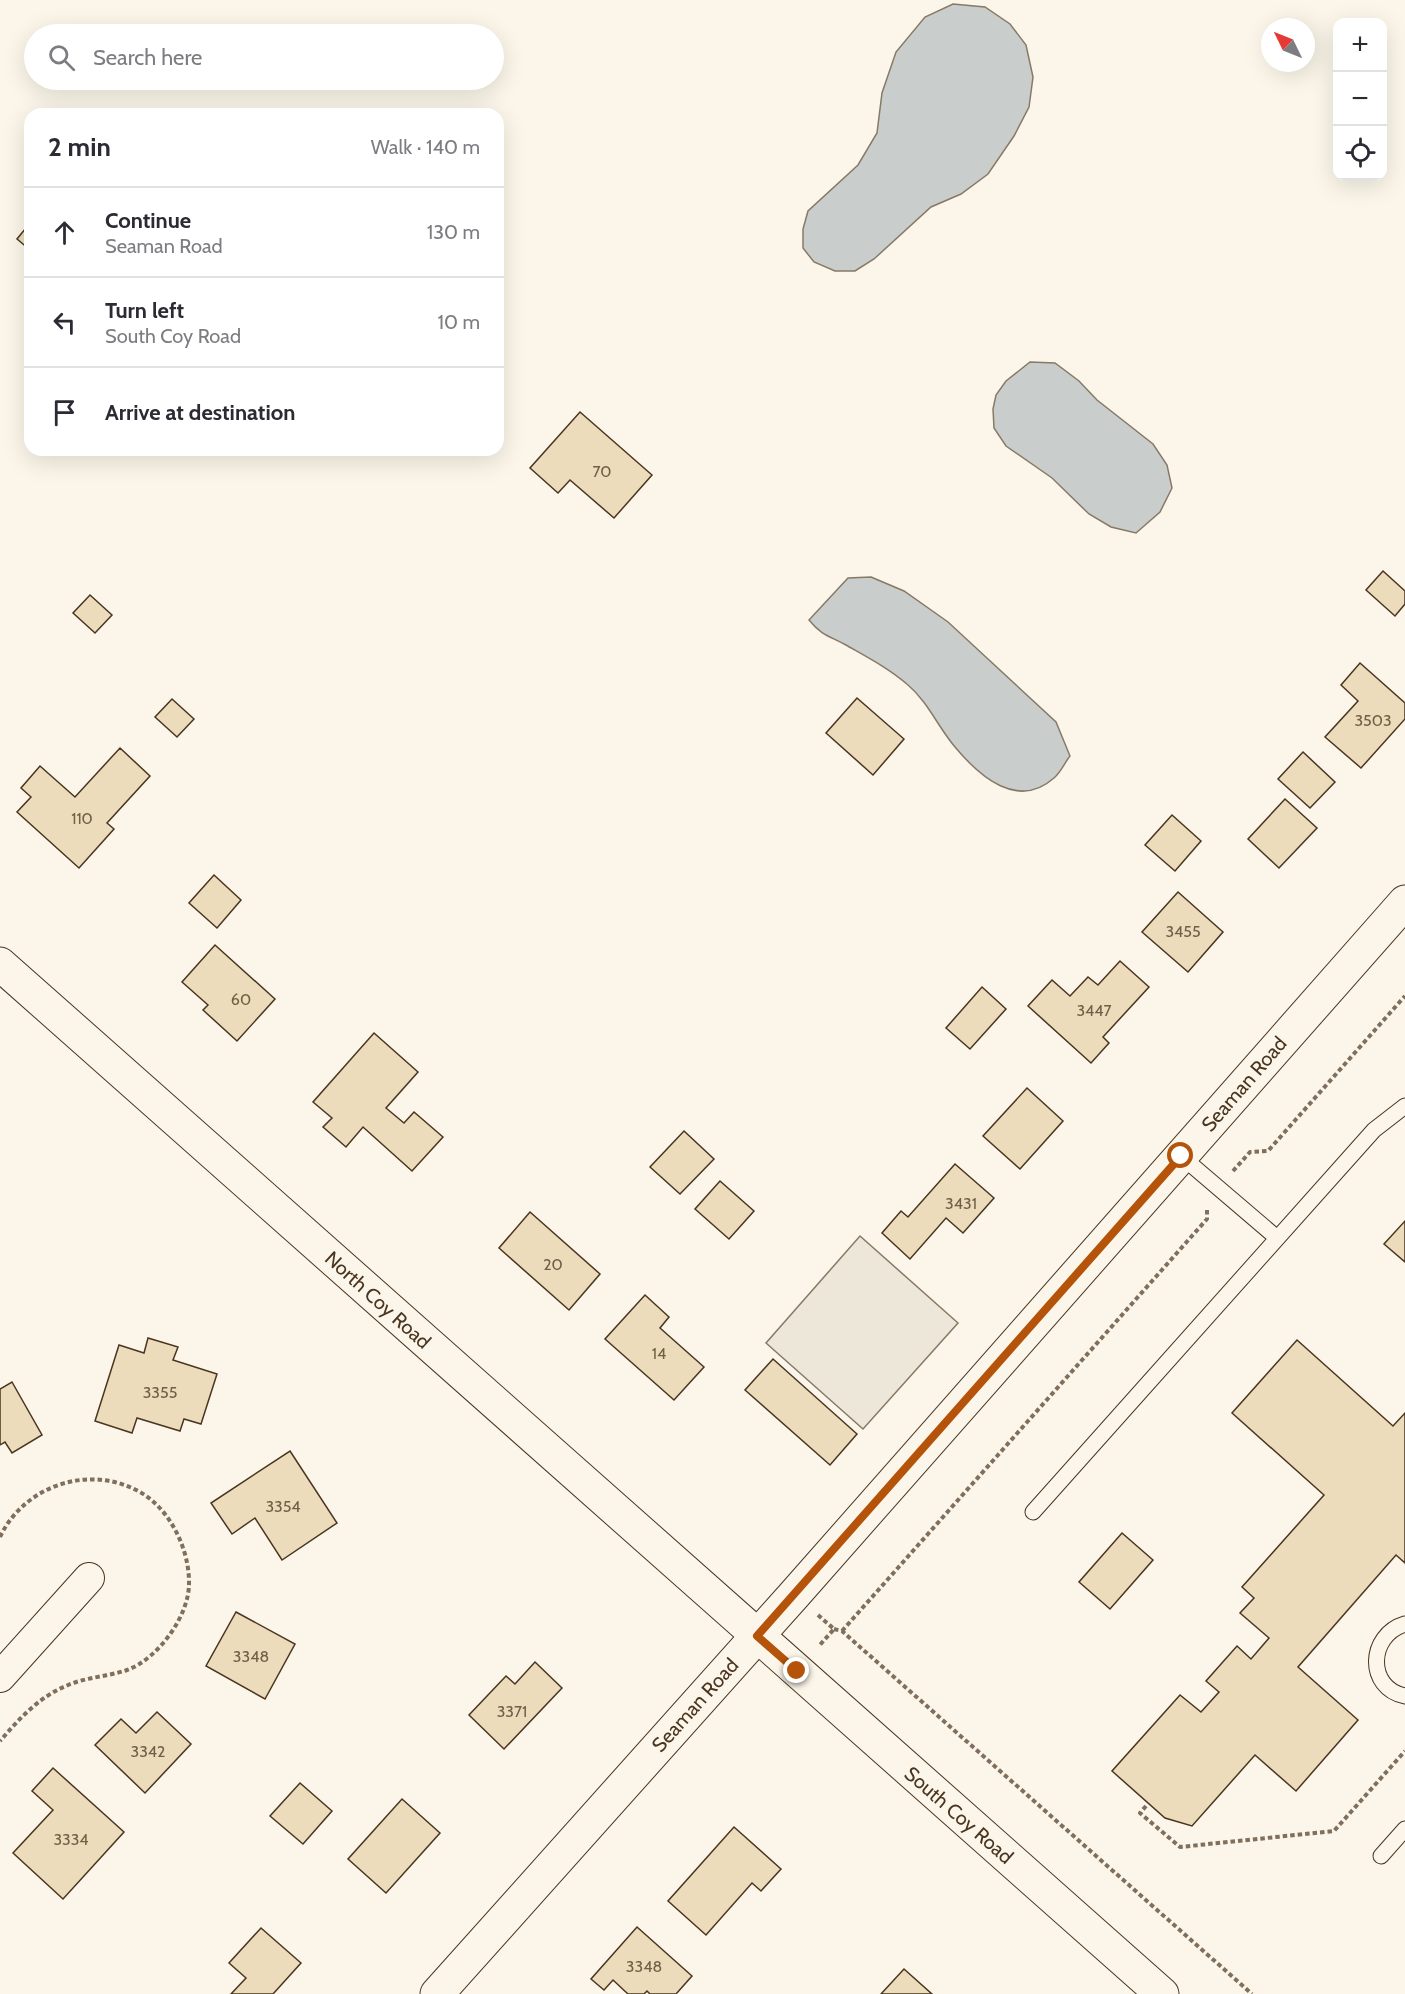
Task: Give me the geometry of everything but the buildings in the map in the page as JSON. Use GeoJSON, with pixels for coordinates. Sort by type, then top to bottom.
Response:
{"type":"FeatureCollection","features":[{"type":"Feature","properties":{"kind":"street","name":"Seaman Road"},"geometry":{"type":"LineString","coordinates":[[437,1994],[794,1595],[1405,902]]}},
{"type":"Feature","properties":{"kind":"street","name":"North Coy Road"},"geometry":{"type":"LineString","coordinates":[[0,964],[757,1636]]}},
{"type":"Feature","properties":{"kind":"street"},"geometry":{"type":"LineString","coordinates":[[0,1677],[89,1578]]}},
{"type":"Feature","properties":{"kind":"street","name":"South Coy Road"},"geometry":{"type":"LineString","coordinates":[[757,1636],[1161,1994]]}},
{"type":"Feature","properties":{"kind":"lane"},"geometry":{"type":"LineString","coordinates":[[1034,1512],[1374,1130],[1405,1106]]}},
{"type":"Feature","properties":{"kind":"lane"},"geometry":{"type":"LineString","coordinates":[[1181,1156],[1277,1238]]}},
{"type":"Feature","properties":{"kind":"lane"},"geometry":{"type":"LineString","coordinates":[[1405,1624],[1396,1626],[1387,1634],[1376,1655],[1381,1679],[1389,1689],[1405,1696]]}},
{"type":"Feature","properties":{"kind":"lane"},"geometry":{"type":"LineString","coordinates":[[1381,1856],[1405,1829]]}},
{"type":"Feature","properties":{"kind":"path"},"geometry":{"type":"LineString","coordinates":[[842,1631],[1208,1219],[1206,1202],[1218,1188],[1250,1152],[1268,1151],[1405,996]]}},
{"type":"Feature","properties":{"kind":"path"},"geometry":{"type":"LineString","coordinates":[[794,1595],[834,1629],[842,1631],[1252,1994]]}},
{"type":"Feature","properties":{"kind":"path"},"geometry":{"type":"LineString","coordinates":[[797,1671],[834,1629]]}},
{"type":"Feature","properties":{"kind":"path"},"geometry":{"type":"LineString","coordinates":[[1146,1806],[1140,1813],[1180,1847],[1334,1831],[1405,1751]]}},
{"type":"Feature","properties":{"kind":"shaded area"},"geometry":{"type":"Polygon","coordinates":[[[953,4],[985,7],[1010,24],[1026,45],[1033,77],[1029,107],[1014,136],[988,174],[961,194],[931,207],[874,259],[855,271],[835,271],[814,262],[803,248],[803,229],[808,211],[858,165],[877,133],[882,93],[896,52],[925,17],[953,4]]]}},
{"type":"Feature","properties":{"kind":"shaded area"},"geometry":{"type":"Polygon","coordinates":[[[1030,362],[1055,363],[1079,381],[1097,400],[1153,444],[1167,465],[1172,488],[1160,512],[1136,533],[1111,527],[1089,514],[1052,478],[1006,446],[994,428],[993,409],[996,395],[1006,381],[1030,362]]]}},
{"type":"Feature","properties":{"kind":"shaded area"},"geometry":{"type":"Polygon","coordinates":[[[871,577],[904,591],[948,622],[1056,722],[1070,756],[1054,778],[1040,787],[1027,791],[1000,786],[965,758],[908,685],[878,664],[822,633],[809,620],[848,578],[871,577]]]}},
{"type":"Feature","properties":{"kind":"shaded area"},"geometry":{"type":"Polygon","coordinates":[[[860,1236],[958,1323],[863,1429],[766,1343],[860,1236]]]}},
{"type":"Feature","properties":{"kind":"route"},"geometry":{"type":"LineString","coordinates":[[797,1671],[757,1636],[1181,1156]]}}]}
